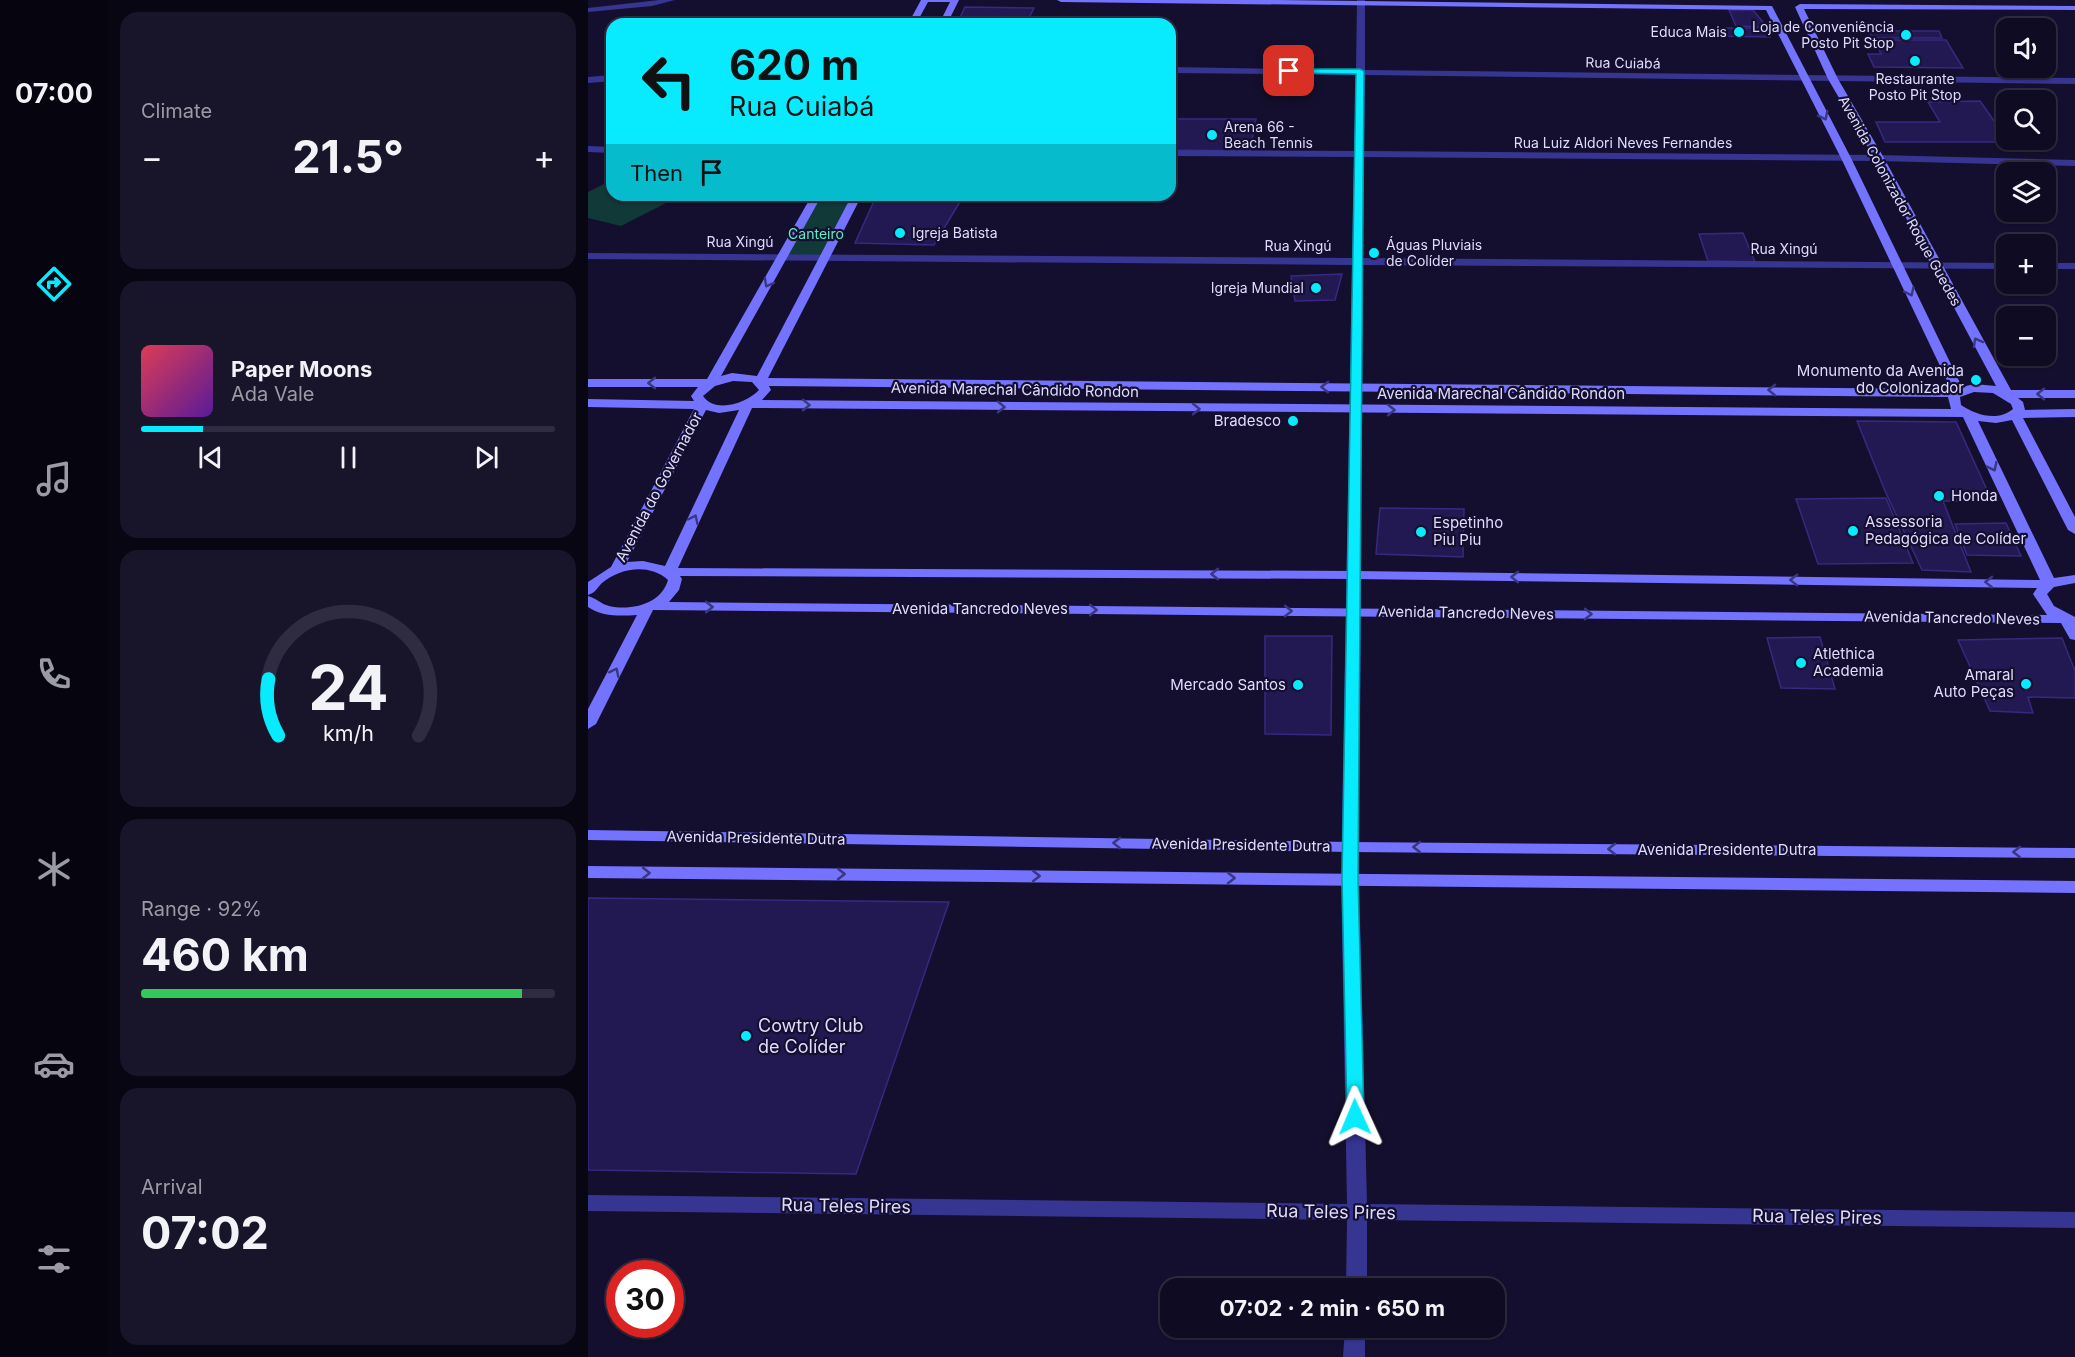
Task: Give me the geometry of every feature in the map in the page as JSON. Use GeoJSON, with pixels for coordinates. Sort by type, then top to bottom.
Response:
{"type":"FeatureCollection","features":[{"type":"Feature","properties":{"kind":"street"},"geometry":{"type":"LineString","coordinates":[[588,10],[671,0]]}},
{"type":"Feature","properties":{"kind":"street"},"geometry":{"type":"LineString","coordinates":[[915,18],[925,0],[954,0],[945,18]]}},
{"type":"Feature","properties":{"kind":"street"},"geometry":{"type":"LineString","coordinates":[[1061,0],[1768,8],[1794,6],[2075,8]]}},
{"type":"Feature","properties":{"kind":"street"},"geometry":{"type":"LineString","coordinates":[[1757,0],[1758,4],[1768,8]]}},
{"type":"Feature","properties":{"kind":"street"},"geometry":{"type":"LineString","coordinates":[[1356,1278],[1358,1212],[1350,879],[1361,2]]}},
{"type":"Feature","properties":{"kind":"street","name":"Avenida Colonizador Roque Guedes"},"geometry":{"type":"LineString","coordinates":[[1794,6],[2006,394],[2020,406],[2016,414]]}},
{"type":"Feature","properties":{"kind":"street","name":"Avenida Colonizador Roque Guedes"},"geometry":{"type":"LineString","coordinates":[[1768,8],[1846,158],[1897,265],[1957,393],[1953,401],[1955,406],[1968,414]]}},
{"type":"Feature","properties":{"kind":"street","name":"Rua Cuiabá"},"geometry":{"type":"LineString","coordinates":[[1176,70],[1360,71],[1806,80],[2075,81]]}},
{"type":"Feature","properties":{"kind":"street"},"geometry":{"type":"LineString","coordinates":[[588,80],[606,78]]}},
{"type":"Feature","properties":{"kind":"street"},"geometry":{"type":"LineString","coordinates":[[588,149],[606,150]]}},
{"type":"Feature","properties":{"kind":"street","name":"Rua Luiz Aldori Neves Fernandes"},"geometry":{"type":"LineString","coordinates":[[1176,153],[1879,158],[2075,163]]}},
{"type":"Feature","properties":{"kind":"street"},"geometry":{"type":"LineString","coordinates":[[588,383],[711,383],[814,201]]}},
{"type":"Feature","properties":{"kind":"street"},"geometry":{"type":"LineString","coordinates":[[670,572],[748,404],[762,396],[765,390],[760,382],[854,201]]}},
{"type":"Feature","properties":{"kind":"street","name":"Rua Xingú"},"geometry":{"type":"LineString","coordinates":[[588,256],[1996,266]]}},
{"type":"Feature","properties":{"kind":"street"},"geometry":{"type":"LineString","coordinates":[[2056,266],[2075,266]]}},
{"type":"Feature","properties":{"kind":"street","name":"Avenida Marechal Cândido Rondon"},"geometry":{"type":"LineString","coordinates":[[711,383],[732,377],[760,382],[1957,393],[1974,388],[2006,394]]}},
{"type":"Feature","properties":{"kind":"street","name":"Avenida do Governador"},"geometry":{"type":"LineString","coordinates":[[614,570],[702,405],[697,396],[704,387],[711,383]]}},
{"type":"Feature","properties":{"kind":"street"},"geometry":{"type":"LineString","coordinates":[[2006,394],[2075,394]]}},
{"type":"Feature","properties":{"kind":"street"},"geometry":{"type":"LineString","coordinates":[[588,404],[702,405]]}},
{"type":"Feature","properties":{"kind":"street","name":"Avenida Marechal Cândido Rondon"},"geometry":{"type":"LineString","coordinates":[[702,405],[728,408],[748,404],[1968,414],[1989,419],[2000,419],[2016,414]]}},
{"type":"Feature","properties":{"kind":"street"},"geometry":{"type":"LineString","coordinates":[[2075,413],[2016,414],[2075,530]]}},
{"type":"Feature","properties":{"kind":"street"},"geometry":{"type":"LineString","coordinates":[[1968,414],[2048,584]]}},
{"type":"Feature","properties":{"kind":"street"},"geometry":{"type":"LineString","coordinates":[[588,571],[645,565],[670,572],[1354,575],[2048,584],[2075,579]]}},
{"type":"Feature","properties":{"kind":"street"},"geometry":{"type":"LineString","coordinates":[[590,604],[601,577],[614,570]]}},
{"type":"Feature","properties":{"kind":"street"},"geometry":{"type":"LineString","coordinates":[[588,724],[649,607],[670,594],[675,586],[675,579],[670,572]]}},
{"type":"Feature","properties":{"kind":"street"},"geometry":{"type":"LineString","coordinates":[[2048,584],[2040,594],[2042,601],[2047,608],[2069,620],[2075,636]]}},
{"type":"Feature","properties":{"kind":"street","name":"Avenida Tancredo Neves"},"geometry":{"type":"LineString","coordinates":[[590,604],[604,611],[618,612],[649,607],[2069,620]]}},
{"type":"Feature","properties":{"kind":"street","name":"Avenida Presidente Dutra"},"geometry":{"type":"LineString","coordinates":[[588,835],[1351,847],[2075,853]]}},
{"type":"Feature","properties":{"kind":"street"},"geometry":{"type":"LineString","coordinates":[[588,872],[2075,887]]}},
{"type":"Feature","properties":{"kind":"street","name":"Rua Teles Pires"},"geometry":{"type":"LineString","coordinates":[[588,1203],[2075,1220]]}},
{"type":"Feature","properties":{"kind":"street"},"geometry":{"type":"LineString","coordinates":[[1354,1357],[1355,1338]]}},
{"type":"Feature","properties":{"kind":"green space"},"geometry":{"type":"Polygon","coordinates":[[[606,183],[606,201],[670,201],[621,226],[588,218],[588,192],[606,183]]]}},
{"type":"Feature","properties":{"kind":"green space","name":"Canteiro"},"geometry":{"type":"Polygon","coordinates":[[[814,201],[853,201],[825,257],[783,257],[814,201]]]}},
{"type":"Feature","properties":{"kind":"building"},"geometry":{"type":"Polygon","coordinates":[[[965,7],[1034,8],[1029,18],[960,18],[965,7]]]}},
{"type":"Feature","properties":{"kind":"building"},"geometry":{"type":"Polygon","coordinates":[[[1729,10],[1753,10],[1767,27],[1736,26],[1729,10]]]}},
{"type":"Feature","properties":{"kind":"building","name":"Educa Mais"},"geometry":{"type":"Polygon","coordinates":[[[1707,28],[1768,28],[1770,37],[1710,36],[1707,28]]]}},
{"type":"Feature","properties":{"kind":"building","name":"Loja de Conveniência Posto Pit Stop"},"geometry":{"type":"Polygon","coordinates":[[[1869,31],[1939,31],[1942,38],[1872,38],[1869,31]]]}},
{"type":"Feature","properties":{"kind":"building","name":"Restaurante Posto Pit Stop"},"geometry":{"type":"Polygon","coordinates":[[[1875,40],[1946,40],[1963,68],[1874,67],[1868,54],[1881,54],[1875,40]]]}},
{"type":"Feature","properties":{"kind":"building"},"geometry":{"type":"Polygon","coordinates":[[[1980,101],[1996,124],[1996,142],[1885,142],[1876,122],[1940,122],[1928,102],[1980,101]]]}},
{"type":"Feature","properties":{"kind":"building","name":"Arena 66 - Beach Tennis"},"geometry":{"type":"Polygon","coordinates":[[[1176,119],[1256,119],[1250,151],[1176,150],[1176,119]]]}},
{"type":"Feature","properties":{"kind":"building","name":"Igreja Batista"},"geometry":{"type":"Polygon","coordinates":[[[874,201],[960,201],[934,245],[855,243],[874,201]]]}},
{"type":"Feature","properties":{"kind":"building"},"geometry":{"type":"Polygon","coordinates":[[[1743,233],[1755,262],[1708,261],[1699,234],[1743,233]]]}},
{"type":"Feature","properties":{"kind":"building","name":"Igreja Mundial"},"geometry":{"type":"Polygon","coordinates":[[[1342,274],[1335,300],[1295,301],[1291,276],[1342,274]]]}},
{"type":"Feature","properties":{"kind":"building","name":"Honda"},"geometry":{"type":"Polygon","coordinates":[[[1857,421],[1956,422],[1992,501],[1943,501],[1971,572],[1922,570],[1885,491],[1857,421]]]}},
{"type":"Feature","properties":{"kind":"building","name":"Assessoria Pedagógica de Colíder"},"geometry":{"type":"Polygon","coordinates":[[[1886,498],[1913,563],[1818,564],[1796,499],[1886,498]]]}},
{"type":"Feature","properties":{"kind":"building","name":"Espetinho Piu Piu"},"geometry":{"type":"Polygon","coordinates":[[[1380,508],[1464,509],[1463,557],[1376,554],[1380,508]]]}},
{"type":"Feature","properties":{"kind":"building"},"geometry":{"type":"Polygon","coordinates":[[[2006,523],[2021,556],[1967,555],[1955,524],[2006,523]]]}},
{"type":"Feature","properties":{"kind":"building","name":"Mercado Santos"},"geometry":{"type":"Polygon","coordinates":[[[1265,636],[1332,636],[1331,735],[1265,734],[1265,636]]]}},
{"type":"Feature","properties":{"kind":"building","name":"Atlethica Academia"},"geometry":{"type":"Polygon","coordinates":[[[1820,637],[1835,689],[1781,688],[1767,638],[1820,637]]]}},
{"type":"Feature","properties":{"kind":"building","name":"Amaral Auto Peças"},"geometry":{"type":"Polygon","coordinates":[[[2062,638],[2075,671],[2075,698],[2028,697],[2033,713],[1990,711],[1958,640],[2062,638]]]}},
{"type":"Feature","properties":{"kind":"building","name":"Cowtry Club de Colíder"},"geometry":{"type":"Polygon","coordinates":[[[588,898],[949,902],[856,1174],[588,1170],[588,898]]]}},
{"type":"Feature","properties":{"kind":"place","name":"Educa Mais"},"geometry":{"type":"Point","coordinates":[1739,32]}},
{"type":"Feature","properties":{"kind":"place","name":"Loja de Conveniência Posto Pit Stop"},"geometry":{"type":"Point","coordinates":[1906,35]}},
{"type":"Feature","properties":{"kind":"place","name":"Restaurante Posto Pit Stop"},"geometry":{"type":"Point","coordinates":[1915,61]}},
{"type":"Feature","properties":{"kind":"place","name":"Arena 66 - Beach Tennis"},"geometry":{"type":"Point","coordinates":[1212,135]}},
{"type":"Feature","properties":{"kind":"place","name":"Igreja Batista"},"geometry":{"type":"Point","coordinates":[900,233]}},
{"type":"Feature","properties":{"kind":"place","name":"Águas Pluviais de Colíder"},"geometry":{"type":"Point","coordinates":[1374,253]}},
{"type":"Feature","properties":{"kind":"place","name":"Igreja Mundial"},"geometry":{"type":"Point","coordinates":[1316,288]}},
{"type":"Feature","properties":{"kind":"place","name":"Monumento da Avenida do Colonizador"},"geometry":{"type":"Point","coordinates":[1976,380]}},
{"type":"Feature","properties":{"kind":"place","name":"Bradesco"},"geometry":{"type":"Point","coordinates":[1293,421]}},
{"type":"Feature","properties":{"kind":"place","name":"Honda"},"geometry":{"type":"Point","coordinates":[1939,496]}},
{"type":"Feature","properties":{"kind":"place","name":"Assessoria Pedagógica de Colíder"},"geometry":{"type":"Point","coordinates":[1853,531]}},
{"type":"Feature","properties":{"kind":"place","name":"Espetinho Piu Piu"},"geometry":{"type":"Point","coordinates":[1421,532]}},
{"type":"Feature","properties":{"kind":"place","name":"Atlethica Academia"},"geometry":{"type":"Point","coordinates":[1801,663]}},
{"type":"Feature","properties":{"kind":"place","name":"Amaral Auto Peças"},"geometry":{"type":"Point","coordinates":[2026,684]}},
{"type":"Feature","properties":{"kind":"place","name":"Mercado Santos"},"geometry":{"type":"Point","coordinates":[1298,685]}},
{"type":"Feature","properties":{"kind":"place","name":"Cowtry Club de Colíder"},"geometry":{"type":"Point","coordinates":[746,1036]}},
{"type":"Feature","properties":{"kind":"route"},"geometry":{"type":"LineString","coordinates":[[1289,71],[1360,71],[1350,879],[1355,1117]]}}]}
